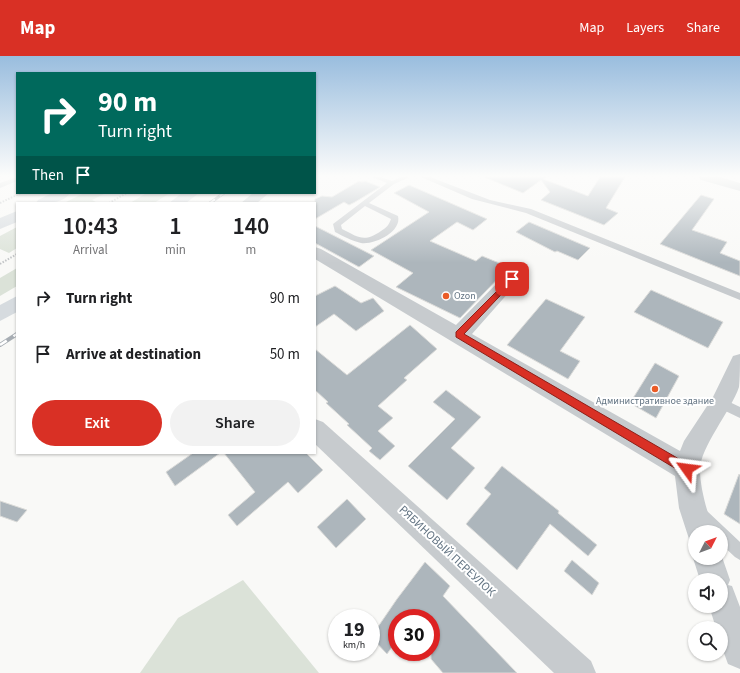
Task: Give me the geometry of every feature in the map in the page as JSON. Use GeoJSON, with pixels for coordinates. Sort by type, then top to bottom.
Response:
{"type":"FeatureCollection","features":[{"type":"Feature","properties":{"kind":"main road"},"geometry":{"type":"LineString","coordinates":[[0,224],[16,216]]}},
{"type":"Feature","properties":{"kind":"main road"},"geometry":{"type":"LineString","coordinates":[[0,314],[16,304]]}},
{"type":"Feature","properties":{"kind":"street"},"geometry":{"type":"LineString","coordinates":[[316,253],[687,469]]}},
{"type":"Feature","properties":{"kind":"street"},"geometry":{"type":"LineString","coordinates":[[459,335],[512,279]]}},
{"type":"Feature","properties":{"kind":"street"},"geometry":{"type":"LineString","coordinates":[[698,525],[693,508],[687,469],[693,449],[731,408],[740,362]]}},
{"type":"Feature","properties":{"kind":"street","name":"РЯБИНОВЫЙ ПЕРЕУЛОК"},"geometry":{"type":"LineString","coordinates":[[316,429],[579,673]]}},
{"type":"Feature","properties":{"kind":"street"},"geometry":{"type":"LineString","coordinates":[[727,613],[740,652]]}},
{"type":"Feature","properties":{"kind":"lane"},"geometry":{"type":"LineString","coordinates":[[360,206],[337,224],[338,230],[363,242],[375,240],[393,226],[395,218],[370,206]]}},
{"type":"Feature","properties":{"kind":"lane"},"geometry":{"type":"LineString","coordinates":[[498,206],[528,212],[740,297]]}},
{"type":"Feature","properties":{"kind":"lane"},"geometry":{"type":"LineString","coordinates":[[693,508],[711,525]]}},
{"type":"Feature","properties":{"kind":"lane"},"geometry":{"type":"LineString","coordinates":[[728,541],[740,552]]}},
{"type":"Feature","properties":{"kind":"path"},"geometry":{"type":"LineString","coordinates":[[0,264],[16,255]]}},
{"type":"Feature","properties":{"kind":"shaded area"},"geometry":{"type":"Polygon","coordinates":[[[16,228],[16,249],[9,253],[0,249],[0,236],[16,228]]]}},
{"type":"Feature","properties":{"kind":"shaded area"},"geometry":{"type":"Polygon","coordinates":[[[16,269],[16,287],[0,296],[0,278],[16,269]]]}},
{"type":"Feature","properties":{"kind":"shaded area"},"geometry":{"type":"Polygon","coordinates":[[[243,580],[319,673],[140,673],[178,618],[243,580]]]}},
{"type":"Feature","properties":{"kind":"building"},"geometry":{"type":"Polygon","coordinates":[[[316,206],[338,206],[316,218],[316,206]]]}},
{"type":"Feature","properties":{"kind":"building"},"geometry":{"type":"Polygon","coordinates":[[[418,206],[457,206],[487,219],[473,230],[457,222],[430,241],[476,261],[482,256],[509,267],[460,318],[396,287],[413,273],[371,250],[429,212],[418,206]]]}},
{"type":"Feature","properties":{"kind":"building"},"geometry":{"type":"Polygon","coordinates":[[[556,206],[607,206],[606,208],[618,213],[604,225],[556,206]]]}},
{"type":"Feature","properties":{"kind":"building"},"geometry":{"type":"Polygon","coordinates":[[[692,206],[709,206],[692,230],[727,242],[720,253],[740,261],[740,276],[660,244],[692,206]]]}},
{"type":"Feature","properties":{"kind":"building"},"geometry":{"type":"Polygon","coordinates":[[[529,222],[590,248],[578,260],[557,251],[555,252],[516,232],[529,222]]]}},
{"type":"Feature","properties":{"kind":"building"},"geometry":{"type":"Polygon","coordinates":[[[316,227],[374,256],[359,267],[316,244],[316,227]]]}},
{"type":"Feature","properties":{"kind":"building"},"geometry":{"type":"Polygon","coordinates":[[[335,286],[361,303],[373,298],[384,311],[356,331],[334,314],[316,326],[316,296],[335,286]]]}},
{"type":"Feature","properties":{"kind":"building"},"geometry":{"type":"Polygon","coordinates":[[[651,290],[723,322],[708,348],[634,312],[651,290]]]}},
{"type":"Feature","properties":{"kind":"building"},"geometry":{"type":"Polygon","coordinates":[[[546,299],[585,317],[560,351],[580,361],[568,379],[507,345],[546,299]]]}},
{"type":"Feature","properties":{"kind":"building"},"geometry":{"type":"Polygon","coordinates":[[[410,325],[437,349],[404,378],[407,380],[378,406],[393,418],[378,431],[395,446],[380,460],[369,451],[372,448],[347,425],[349,424],[326,403],[328,402],[316,391],[316,350],[347,375],[410,325]]]}},
{"type":"Feature","properties":{"kind":"building","name":"Административное здание"},"geometry":{"type":"Polygon","coordinates":[[[655,363],[679,376],[656,418],[630,403],[655,363]]]}},
{"type":"Feature","properties":{"kind":"building"},"geometry":{"type":"Polygon","coordinates":[[[446,390],[481,417],[451,448],[475,468],[447,500],[408,466],[455,419],[433,402],[446,390]]]}},
{"type":"Feature","properties":{"kind":"building"},"geometry":{"type":"Polygon","coordinates":[[[192,454],[219,454],[175,486],[166,472],[192,454]]]}},
{"type":"Feature","properties":{"kind":"building"},"geometry":{"type":"Polygon","coordinates":[[[225,454],[307,454],[323,470],[298,493],[288,482],[237,526],[228,515],[255,492],[225,454]]]}},
{"type":"Feature","properties":{"kind":"building"},"geometry":{"type":"Polygon","coordinates":[[[502,466],[559,511],[558,513],[597,545],[588,556],[550,524],[517,570],[466,524],[491,494],[484,488],[502,466]]]}},
{"type":"Feature","properties":{"kind":"building"},"geometry":{"type":"Polygon","coordinates":[[[739,474],[740,475],[740,524],[724,514],[739,474]]]}},
{"type":"Feature","properties":{"kind":"building"},"geometry":{"type":"Polygon","coordinates":[[[347,499],[366,519],[336,548],[317,527],[347,499]]]}},
{"type":"Feature","properties":{"kind":"building"},"geometry":{"type":"Polygon","coordinates":[[[0,501],[27,510],[17,522],[0,516],[0,501]]]}},
{"type":"Feature","properties":{"kind":"building"},"geometry":{"type":"Polygon","coordinates":[[[572,560],[599,583],[592,595],[564,571],[572,560]]]}},
{"type":"Feature","properties":{"kind":"building"},"geometry":{"type":"Polygon","coordinates":[[[425,562],[450,586],[443,596],[517,673],[443,673],[433,661],[440,661],[440,609],[390,609],[425,562]]]}},
{"type":"Feature","properties":{"kind":"building"},"geometry":{"type":"Polygon","coordinates":[[[388,612],[387,654],[380,647],[380,624],[388,612]]]}},
{"type":"Feature","properties":{"kind":"railway"},"geometry":{"type":"LineString","coordinates":[[0,345],[16,335]]}},
{"type":"Feature","properties":{"kind":"place","name":"Ozon"},"geometry":{"type":"Point","coordinates":[446,296]}},
{"type":"Feature","properties":{"kind":"place","name":"Административное здание"},"geometry":{"type":"Point","coordinates":[655,389]}},
{"type":"Feature","properties":{"kind":"route"},"geometry":{"type":"LineString","coordinates":[[512,279],[459,335],[687,469]]}}]}
